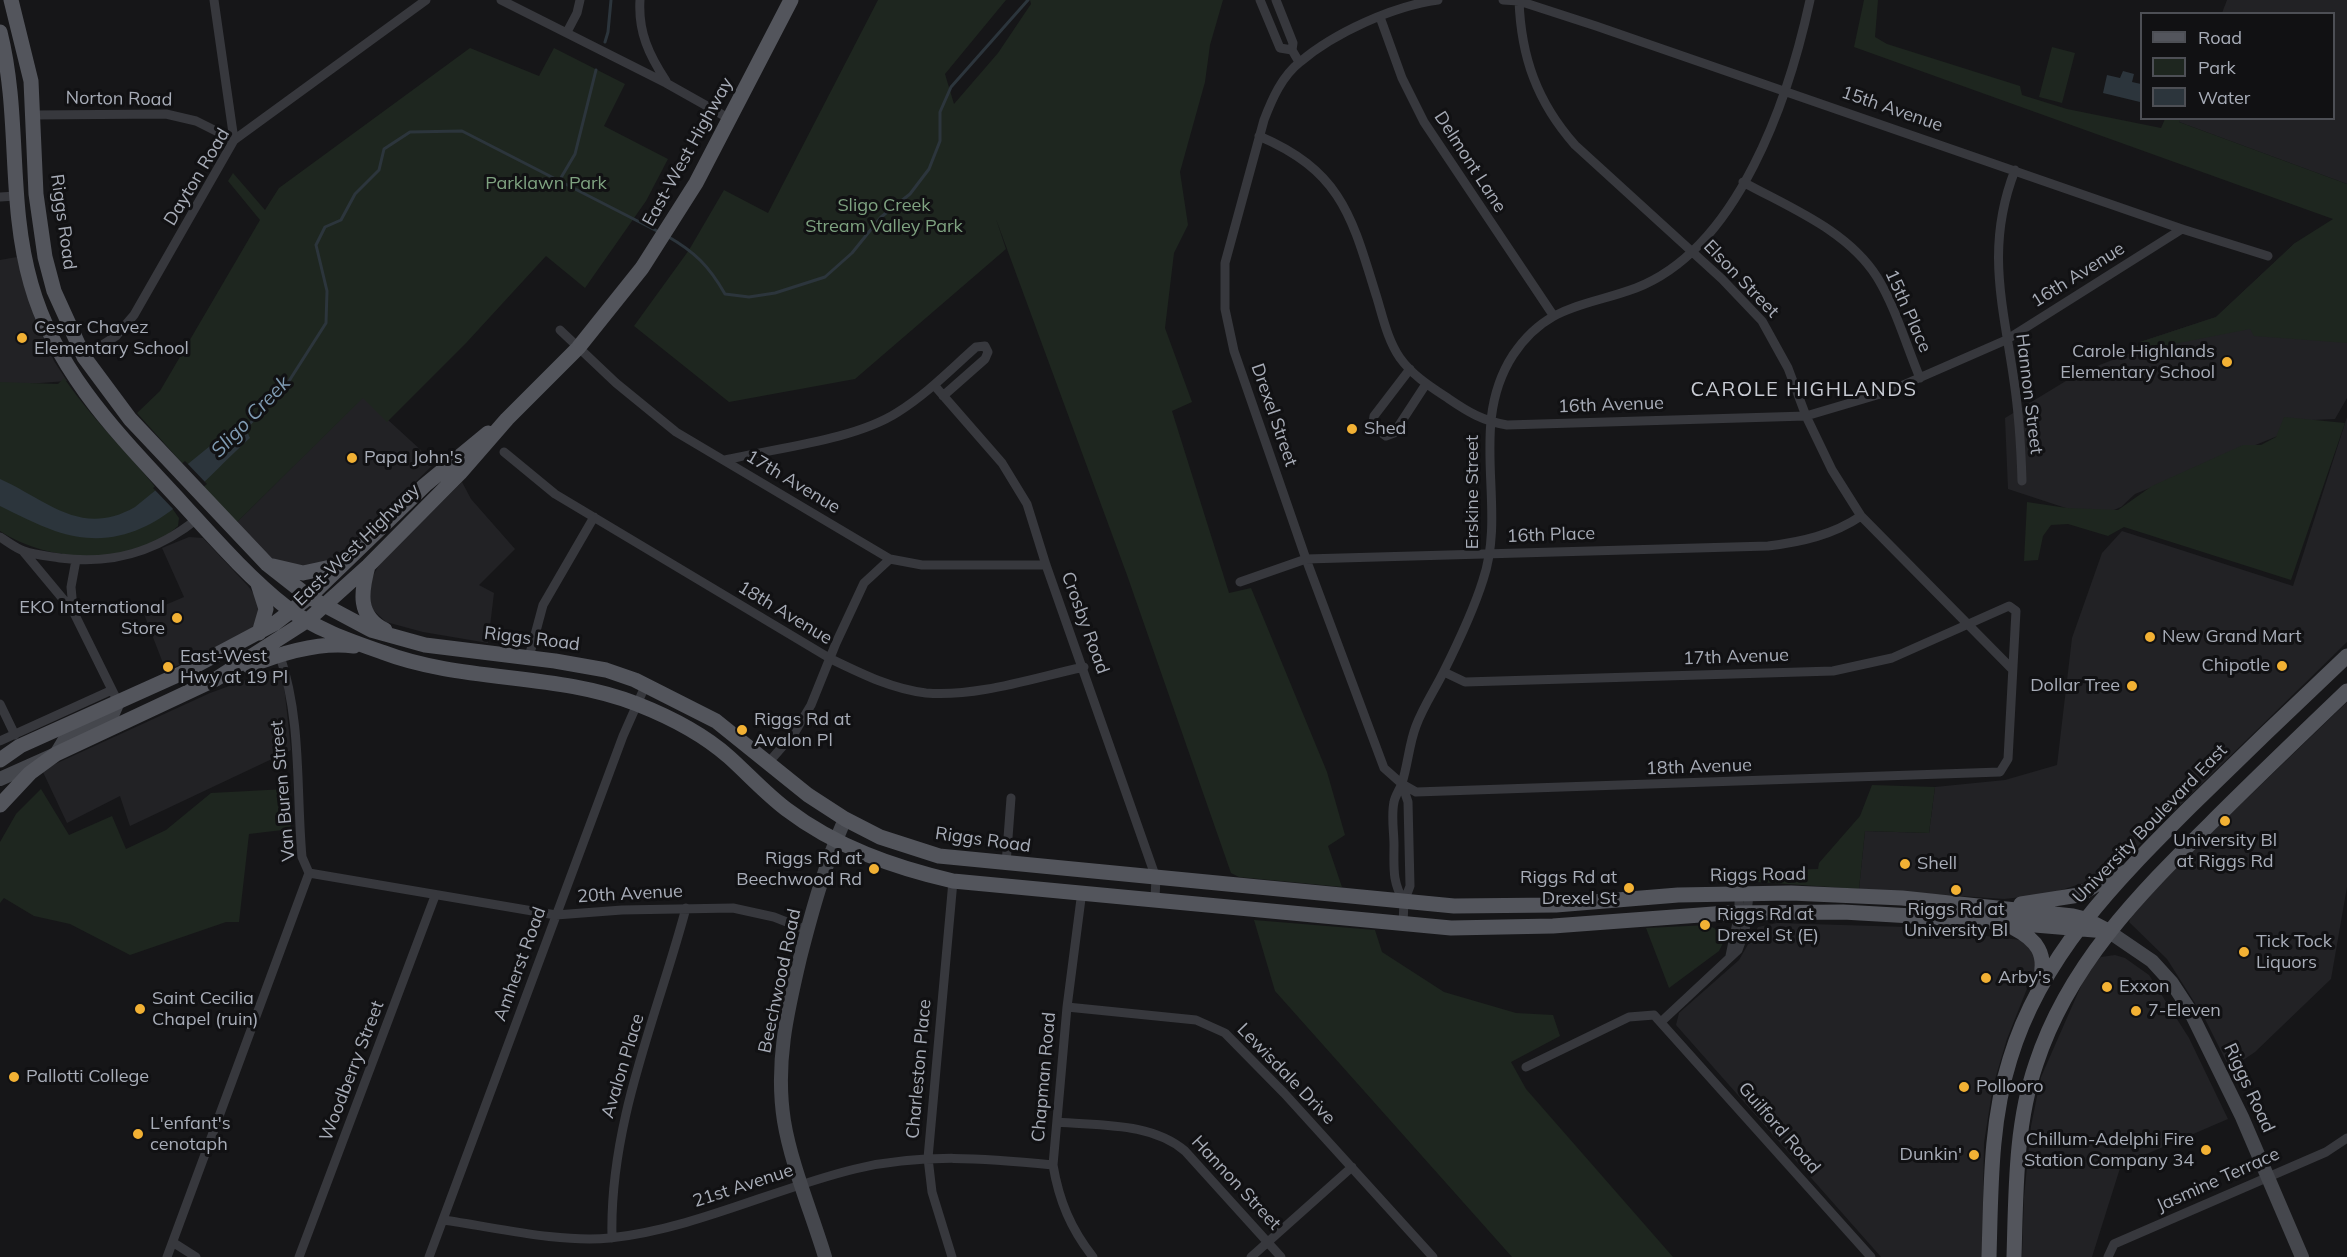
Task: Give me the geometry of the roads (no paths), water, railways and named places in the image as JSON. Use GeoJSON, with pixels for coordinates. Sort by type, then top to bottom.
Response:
{"type":"FeatureCollection","features":[{"type":"Feature","properties":{"kind":"main road","name":"Riggs Road"},"geometry":{"type":"LineString","coordinates":[[12,0],[26,52],[34,115],[36,194],[45,257],[54,291],[84,357],[115,401],[267,564],[325,607],[371,630],[404,640],[465,651],[529,657],[606,670],[646,684],[716,721],[807,795],[845,819],[880,837],[939,856],[1481,908],[1678,895],[1851,895],[1993,907],[2108,931],[2141,951],[2172,983],[2203,1036],[2302,1257]]}},
{"type":"Feature","properties":{"kind":"main road","name":"East-West Highway"},"geometry":{"type":"LineString","coordinates":[[0,804],[30,773],[56,754],[216,679],[308,620],[368,566],[467,465],[507,419],[578,348],[655,248],[671,226],[730,119],[791,0]]}},
{"type":"Feature","properties":{"kind":"main road","name":"Riggs Road"},"geometry":{"type":"LineString","coordinates":[[0,33],[14,115],[8,196],[18,226],[31,285],[54,344],[95,407],[257,581],[293,611],[308,620],[383,653],[461,671],[572,687],[637,704],[690,729],[711,743],[785,808],[835,841],[897,867],[953,881],[1082,891],[1403,923],[1501,928],[1744,913],[1843,912],[2006,924],[2081,925]]}},
{"type":"Feature","properties":{"kind":"main road","name":"East-West Highway"},"geometry":{"type":"LineString","coordinates":[[0,760],[17,740],[115,696],[180,674],[259,633],[293,611],[425,485],[507,419]]}},
{"type":"Feature","properties":{"kind":"main road"},"geometry":{"type":"LineString","coordinates":[[267,564],[303,573],[343,564]]}},
{"type":"Feature","properties":{"kind":"main road"},"geometry":{"type":"LineString","coordinates":[[368,566],[361,591],[365,610],[381,628],[404,640]]}},
{"type":"Feature","properties":{"kind":"main road"},"geometry":{"type":"LineString","coordinates":[[257,581],[266,609],[259,633]]}},
{"type":"Feature","properties":{"kind":"main road"},"geometry":{"type":"LineString","coordinates":[[216,679],[280,656],[328,645],[344,645],[383,653]]}},
{"type":"Feature","properties":{"kind":"main road","name":"University Boulevard East"},"geometry":{"type":"LineString","coordinates":[[1989,1257],[1993,1149],[1999,1106],[2013,1047],[2035,997],[2081,925],[2145,852],[2346,658]]}},
{"type":"Feature","properties":{"kind":"main road"},"geometry":{"type":"LineString","coordinates":[[126,722],[134,708],[165,691],[180,674]]}},
{"type":"Feature","properties":{"kind":"main road"},"geometry":{"type":"LineString","coordinates":[[2014,1257],[2021,1136],[2033,1072],[2062,1002],[2082,967],[2108,931],[2188,845],[2347,691]]}},
{"type":"Feature","properties":{"kind":"main road"},"geometry":{"type":"LineString","coordinates":[[0,779],[56,754],[65,739],[110,720],[115,696]]}},
{"type":"Feature","properties":{"kind":"main road"},"geometry":{"type":"LineString","coordinates":[[0,754],[17,740]]}},
{"type":"Feature","properties":{"kind":"main road","name":"Beechwood Road"},"geometry":{"type":"LineString","coordinates":[[825,1257],[784,1124],[780,1059],[784,1029],[807,930],[835,841],[845,819]]}},
{"type":"Feature","properties":{"kind":"main road"},"geometry":{"type":"LineString","coordinates":[[1993,907],[2079,895],[2145,852]]}},
{"type":"Feature","properties":{"kind":"main road"},"geometry":{"type":"LineString","coordinates":[[2006,924],[2030,936],[2040,950],[2043,967],[2035,997]]}},
{"type":"Feature","properties":{"kind":"street"},"geometry":{"type":"LineString","coordinates":[[214,0],[234,140]]}},
{"type":"Feature","properties":{"kind":"street","name":"Dayton Road"},"geometry":{"type":"LineString","coordinates":[[84,357],[116,336],[134,315],[234,140],[426,0]]}},
{"type":"Feature","properties":{"kind":"street"},"geometry":{"type":"LineString","coordinates":[[501,0],[666,82],[730,119]]}},
{"type":"Feature","properties":{"kind":"street"},"geometry":{"type":"LineString","coordinates":[[567,32],[577,13],[580,0]]}},
{"type":"Feature","properties":{"kind":"street"},"geometry":{"type":"LineString","coordinates":[[640,0],[640,28],[644,43],[666,82]]}},
{"type":"Feature","properties":{"kind":"street"},"geometry":{"type":"LineString","coordinates":[[1260,0],[1280,48],[1292,50]]}},
{"type":"Feature","properties":{"kind":"street"},"geometry":{"type":"LineString","coordinates":[[1276,0],[1293,43],[1292,50],[1299,62],[1380,17],[1405,7],[1438,0]]}},
{"type":"Feature","properties":{"kind":"street","name":"15th Avenue"},"geometry":{"type":"LineString","coordinates":[[1503,0],[1519,0],[2015,170],[2182,230],[2268,256]]}},
{"type":"Feature","properties":{"kind":"street","name":"Elson Street"},"geometry":{"type":"LineString","coordinates":[[1519,0],[1523,42],[1531,76],[1554,120],[1575,145],[1692,251],[1761,321],[1788,368],[1806,417],[1832,470],[1861,516],[2012,669]]}},
{"type":"Feature","properties":{"kind":"street","name":"Erskine Street"},"geometry":{"type":"LineString","coordinates":[[1402,784],[1416,726],[1444,672],[1476,601],[1491,554],[1488,444],[1498,387],[1512,357],[1535,328],[1553,315],[1583,302],[1636,288],[1656,278],[1692,251],[1719,219],[1764,145],[1787,92],[1810,0]]}},
{"type":"Feature","properties":{"kind":"street","name":"Delmont Lane"},"geometry":{"type":"LineString","coordinates":[[1380,17],[1401,78],[1424,122],[1553,315]]}},
{"type":"Feature","properties":{"kind":"street","name":"Drexel Street"},"geometry":{"type":"LineString","coordinates":[[1299,62],[1274,95],[1259,136],[1225,263],[1224,297],[1234,351],[1306,559],[1384,768],[1402,784]]}},
{"type":"Feature","properties":{"kind":"street","name":"Norton Road"},"geometry":{"type":"LineString","coordinates":[[34,115],[178,116],[213,128],[234,140]]}},
{"type":"Feature","properties":{"kind":"street","name":"16th Avenue"},"geometry":{"type":"LineString","coordinates":[[1259,136],[1300,157],[1314,168],[1340,198],[1358,239],[1393,346],[1410,369],[1426,384],[1478,419],[1507,425],[1806,417],[1857,402],[1920,378],[2006,340],[2182,230]]}},
{"type":"Feature","properties":{"kind":"street","name":"Hannon Street"},"geometry":{"type":"LineString","coordinates":[[2015,170],[2005,199],[1998,260],[2000,307],[2020,420],[2022,481]]}},
{"type":"Feature","properties":{"kind":"street","name":"15th Place"},"geometry":{"type":"LineString","coordinates":[[1743,182],[1833,232],[1860,255],[1886,293],[1920,378]]}},
{"type":"Feature","properties":{"kind":"street","name":"17th Avenue"},"geometry":{"type":"LineString","coordinates":[[560,330],[660,420],[890,560],[922,565],[1046,565]]}},
{"type":"Feature","properties":{"kind":"street"},"geometry":{"type":"LineString","coordinates":[[725,460],[845,434],[881,422],[898,413],[976,347],[987,348],[985,359],[943,396]]}},
{"type":"Feature","properties":{"kind":"street"},"geometry":{"type":"LineString","coordinates":[[1410,369],[1374,416],[1373,423],[1381,433],[1386,436],[1394,433],[1426,384]]}},
{"type":"Feature","properties":{"kind":"street","name":"Crosby Road"},"geometry":{"type":"LineString","coordinates":[[933,385],[992,451],[1019,490],[1034,521],[1046,565],[1084,667],[1156,878],[1155,898]]}},
{"type":"Feature","properties":{"kind":"street","name":"18th Avenue"},"geometry":{"type":"LineString","coordinates":[[504,452],[547,489],[831,659],[876,681],[935,693],[971,691],[1084,667]]}},
{"type":"Feature","properties":{"kind":"street","name":"16th Place"},"geometry":{"type":"LineString","coordinates":[[1240,582],[1306,559],[1768,546],[1792,543],[1833,532],[1861,516]]}},
{"type":"Feature","properties":{"kind":"street"},"geometry":{"type":"LineString","coordinates":[[529,657],[543,604],[594,517]]}},
{"type":"Feature","properties":{"kind":"street"},"geometry":{"type":"LineString","coordinates":[[23,551],[76,560],[100,560],[133,555],[170,539],[197,519]]}},
{"type":"Feature","properties":{"kind":"street"},"geometry":{"type":"LineString","coordinates":[[0,537],[23,551],[73,611],[115,696]]}},
{"type":"Feature","properties":{"kind":"street"},"geometry":{"type":"LineString","coordinates":[[73,611],[71,587],[76,560]]}},
{"type":"Feature","properties":{"kind":"street"},"geometry":{"type":"LineString","coordinates":[[769,762],[804,718],[864,583],[890,560]]}},
{"type":"Feature","properties":{"kind":"street","name":"17th Avenue"},"geometry":{"type":"LineString","coordinates":[[1444,672],[1465,682],[1833,671],[1863,667],[1892,658],[2009,606],[2016,611],[2012,669]]}},
{"type":"Feature","properties":{"kind":"street","name":"Van Buren Street"},"geometry":{"type":"LineString","coordinates":[[167,1257],[309,873],[302,857],[296,728],[287,677],[280,656]]}},
{"type":"Feature","properties":{"kind":"street","name":"18th Avenue"},"geometry":{"type":"LineString","coordinates":[[1402,784],[1416,792],[2000,772],[2008,759],[2012,669]]}},
{"type":"Feature","properties":{"kind":"street","name":"Amherst Road"},"geometry":{"type":"LineString","coordinates":[[429,1257],[556,915],[646,684]]}},
{"type":"Feature","properties":{"kind":"street"},"geometry":{"type":"LineString","coordinates":[[0,704],[17,740],[0,741]]}},
{"type":"Feature","properties":{"kind":"street"},"geometry":{"type":"LineString","coordinates":[[1402,784],[1394,801],[1394,884],[1404,902]]}},
{"type":"Feature","properties":{"kind":"street"},"geometry":{"type":"LineString","coordinates":[[1402,784],[1408,802],[1410,874],[1410,886],[1404,902],[1403,923]]}},
{"type":"Feature","properties":{"kind":"street"},"geometry":{"type":"LineString","coordinates":[[1006,864],[1011,798]]}},
{"type":"Feature","properties":{"kind":"street","name":"20th Avenue"},"geometry":{"type":"LineString","coordinates":[[309,873],[556,915],[686,908],[733,908],[774,917],[807,930]]}},
{"type":"Feature","properties":{"kind":"street","name":"Charleston Place"},"geometry":{"type":"LineString","coordinates":[[952,1257],[932,1192],[928,1158],[953,881]]}},
{"type":"Feature","properties":{"kind":"street","name":"Chapman Road"},"geometry":{"type":"LineString","coordinates":[[1082,891],[1067,1007],[1053,1165],[1057,1186],[1071,1226],[1093,1257]]}},
{"type":"Feature","properties":{"kind":"street"},"geometry":{"type":"LineString","coordinates":[[1526,1067],[1629,1017],[1654,1015],[1662,1021],[1730,956],[1744,913],[1744,895]]}},
{"type":"Feature","properties":{"kind":"street","name":"Woodberry Street"},"geometry":{"type":"LineString","coordinates":[[299,1257],[435,896]]}},
{"type":"Feature","properties":{"kind":"street","name":"Avalon Place"},"geometry":{"type":"LineString","coordinates":[[612,1238],[615,1171],[623,1118],[686,908]]}},
{"type":"Feature","properties":{"kind":"street","name":"Lewisdale Drive"},"geometry":{"type":"LineString","coordinates":[[1067,1007],[1197,1020],[1217,1028],[1236,1042],[1433,1257]]}},
{"type":"Feature","properties":{"kind":"street","name":"Guilford Road"},"geometry":{"type":"LineString","coordinates":[[1662,1021],[1871,1257]]}},
{"type":"Feature","properties":{"kind":"street","name":"Hannon Street"},"geometry":{"type":"LineString","coordinates":[[1057,1122],[1148,1131],[1165,1136],[1185,1151],[1281,1257]]}},
{"type":"Feature","properties":{"kind":"street","name":"Jasmine Terrace"},"geometry":{"type":"LineString","coordinates":[[2108,1257],[2114,1244],[2326,1152],[2347,1138]]}},
{"type":"Feature","properties":{"kind":"street","name":"21st Avenue"},"geometry":{"type":"LineString","coordinates":[[443,1220],[562,1237],[612,1238],[698,1218],[868,1166],[928,1158],[1053,1165]]}},
{"type":"Feature","properties":{"kind":"street"},"geometry":{"type":"LineString","coordinates":[[1251,1257],[1352,1167]]}},
{"type":"Feature","properties":{"kind":"street"},"geometry":{"type":"LineString","coordinates":[[174,1243],[196,1257]]}},
{"type":"Feature","properties":{"kind":"water"},"geometry":{"type":"Polygon","coordinates":[[[2123,71],[2134,74],[2132,82],[2140,84],[2140,102],[2103,93],[2107,75],[2120,78],[2123,71]]]}},
{"type":"Feature","properties":{"kind":"water"},"geometry":{"type":"Polygon","coordinates":[[[242,420],[250,438],[187,498],[141,528],[115,536],[87,538],[55,531],[0,506],[0,479],[65,512],[98,519],[116,516],[135,507],[242,420]]]}},
{"type":"Feature","properties":{"kind":"waterway"},"geometry":{"type":"LineString","coordinates":[[605,42],[611,0]]}},
{"type":"Feature","properties":{"kind":"waterway","name":"Sligo Creek"},"geometry":{"type":"LineString","coordinates":[[667,236],[701,260],[725,294],[749,297],[775,293],[825,277],[852,253],[881,217],[910,194],[929,169],[940,141],[940,112],[951,87],[1028,0]]}},
{"type":"Feature","properties":{"kind":"waterway"},"geometry":{"type":"LineString","coordinates":[[559,181],[575,154],[596,70]]}},
{"type":"Feature","properties":{"kind":"waterway","name":"Sligo Creek"},"geometry":{"type":"LineString","coordinates":[[244,430],[289,381],[326,323],[327,291],[316,245],[325,227],[341,220],[355,194],[379,170],[384,149],[410,132],[462,131],[659,232]]}},
{"type":"Feature","properties":{"kind":"place","name":"Cesar Chavez Elementary School"},"geometry":{"type":"Point","coordinates":[22,338]}},
{"type":"Feature","properties":{"kind":"place","name":"Carole Highlands Elementary School"},"geometry":{"type":"Point","coordinates":[2227,362]}},
{"type":"Feature","properties":{"kind":"place","name":"Shed"},"geometry":{"type":"Point","coordinates":[1352,429]}},
{"type":"Feature","properties":{"kind":"place","name":"Papa John's"},"geometry":{"type":"Point","coordinates":[352,458]}},
{"type":"Feature","properties":{"kind":"place","name":"EKO International Store"},"geometry":{"type":"Point","coordinates":[177,618]}},
{"type":"Feature","properties":{"kind":"place","name":"New Grand Mart"},"geometry":{"type":"Point","coordinates":[2150,637]}},
{"type":"Feature","properties":{"kind":"place","name":"Chipotle"},"geometry":{"type":"Point","coordinates":[2282,666]}},
{"type":"Feature","properties":{"kind":"place","name":"East-West Hwy at 19 Pl"},"geometry":{"type":"Point","coordinates":[168,667]}},
{"type":"Feature","properties":{"kind":"place","name":"Dollar Tree"},"geometry":{"type":"Point","coordinates":[2132,686]}},
{"type":"Feature","properties":{"kind":"place","name":"Riggs Rd at Avalon Pl"},"geometry":{"type":"Point","coordinates":[742,730]}},
{"type":"Feature","properties":{"kind":"place","name":"University Bl at Riggs Rd"},"geometry":{"type":"Point","coordinates":[2225,821]}},
{"type":"Feature","properties":{"kind":"place","name":"Shell"},"geometry":{"type":"Point","coordinates":[1905,864]}},
{"type":"Feature","properties":{"kind":"place","name":"Riggs Rd at Beechwood Rd"},"geometry":{"type":"Point","coordinates":[874,869]}},
{"type":"Feature","properties":{"kind":"place","name":"Riggs Rd at Drexel St"},"geometry":{"type":"Point","coordinates":[1629,888]}},
{"type":"Feature","properties":{"kind":"place","name":"Riggs Rd at University Bl"},"geometry":{"type":"Point","coordinates":[1956,890]}},
{"type":"Feature","properties":{"kind":"place","name":"Riggs Rd at Drexel St (E)"},"geometry":{"type":"Point","coordinates":[1705,925]}},
{"type":"Feature","properties":{"kind":"place","name":"Tick Tock Liquors"},"geometry":{"type":"Point","coordinates":[2244,952]}},
{"type":"Feature","properties":{"kind":"place","name":"Arby's"},"geometry":{"type":"Point","coordinates":[1986,978]}},
{"type":"Feature","properties":{"kind":"place","name":"Exxon"},"geometry":{"type":"Point","coordinates":[2107,987]}},
{"type":"Feature","properties":{"kind":"place","name":"Saint Cecilia Chapel (ruin)"},"geometry":{"type":"Point","coordinates":[140,1009]}},
{"type":"Feature","properties":{"kind":"place","name":"7-Eleven"},"geometry":{"type":"Point","coordinates":[2136,1011]}},
{"type":"Feature","properties":{"kind":"place","name":"Pallotti College"},"geometry":{"type":"Point","coordinates":[14,1077]}},
{"type":"Feature","properties":{"kind":"place","name":"Pollooro"},"geometry":{"type":"Point","coordinates":[1964,1087]}},
{"type":"Feature","properties":{"kind":"place","name":"L'enfant's cenotaph"},"geometry":{"type":"Point","coordinates":[138,1134]}},
{"type":"Feature","properties":{"kind":"place","name":"Chillum-Adelphi Fire Station Company 34"},"geometry":{"type":"Point","coordinates":[2206,1150]}},
{"type":"Feature","properties":{"kind":"place","name":"Dunkin'"},"geometry":{"type":"Point","coordinates":[1974,1155]}},
{"type":"Feature","properties":{"kind":"district","name":"CAROLE HIGHLANDS"},"geometry":{"type":"Point","coordinates":[1804,390]}},
{"type":"Feature","properties":{"kind":"park label","name":"Parklawn Park"},"geometry":{"type":"Point","coordinates":[546,184]}},
{"type":"Feature","properties":{"kind":"park label","name":"Sligo Creek Stream Valley Park"},"geometry":{"type":"Point","coordinates":[884,216]}}]}
